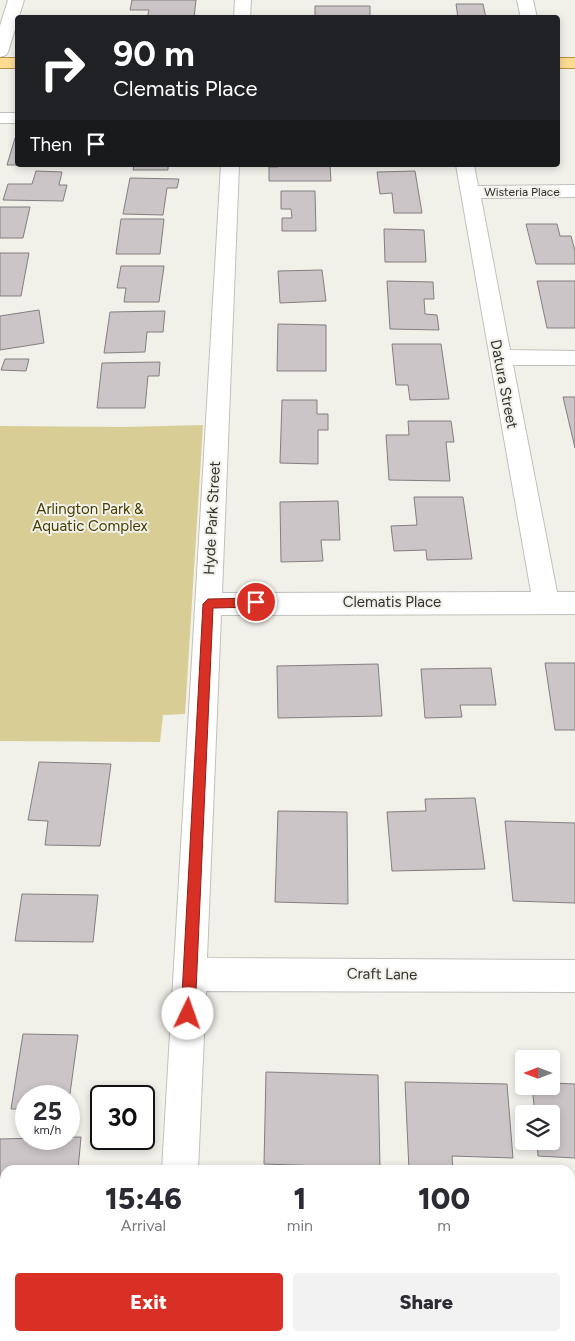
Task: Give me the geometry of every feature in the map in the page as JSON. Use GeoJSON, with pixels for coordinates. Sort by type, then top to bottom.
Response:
{"type":"FeatureCollection","features":[{"type":"Feature","properties":{"kind":"main road"},"geometry":{"type":"LineString","coordinates":[[4,52],[15,61]]}},
{"type":"Feature","properties":{"kind":"main road"},"geometry":{"type":"LineString","coordinates":[[560,63],[575,63]]}},
{"type":"Feature","properties":{"kind":"street"},"geometry":{"type":"LineString","coordinates":[[4,52],[16,0]]}},
{"type":"Feature","properties":{"kind":"street"},"geometry":{"type":"LineString","coordinates":[[242,15],[243,0]]}},
{"type":"Feature","properties":{"kind":"street"},"geometry":{"type":"LineString","coordinates":[[525,0],[528,15]]}},
{"type":"Feature","properties":{"kind":"street"},"geometry":{"type":"LineString","coordinates":[[0,118],[15,118]]}},
{"type":"Feature","properties":{"kind":"street","name":"Hyde Park Street"},"geometry":{"type":"LineString","coordinates":[[180,1165],[230,167]]}},
{"type":"Feature","properties":{"kind":"street","name":"Datura Street"},"geometry":{"type":"LineString","coordinates":[[465,167],[546,603]]}},
{"type":"Feature","properties":{"kind":"street","name":"Wisteria Place"},"geometry":{"type":"LineString","coordinates":[[470,192],[575,191]]}},
{"type":"Feature","properties":{"kind":"street"},"geometry":{"type":"LineString","coordinates":[[499,357],[575,358]]}},
{"type":"Feature","properties":{"kind":"street","name":"Clematis Place"},"geometry":{"type":"LineString","coordinates":[[208,604],[575,603]]}},
{"type":"Feature","properties":{"kind":"street","name":"Craft Lane"},"geometry":{"type":"LineString","coordinates":[[189,974],[575,976]]}},
{"type":"Feature","properties":{"kind":"green space","name":"Arlington Park & Aquatic Complex"},"geometry":{"type":"Polygon","coordinates":[[[203,425],[185,714],[163,715],[160,742],[0,741],[0,426],[126,427],[203,425]]]}},
{"type":"Feature","properties":{"kind":"building"},"geometry":{"type":"Polygon","coordinates":[[[132,0],[196,0],[194,15],[148,15],[149,10],[130,10],[132,0]]]}},
{"type":"Feature","properties":{"kind":"building"},"geometry":{"type":"Polygon","coordinates":[[[456,4],[483,4],[485,15],[458,15],[456,4]]]}},
{"type":"Feature","properties":{"kind":"building"},"geometry":{"type":"Polygon","coordinates":[[[315,6],[370,6],[370,15],[315,15],[315,6]]]}},
{"type":"Feature","properties":{"kind":"building"},"geometry":{"type":"Polygon","coordinates":[[[15,138],[15,165],[7,165],[15,138]]]}},
{"type":"Feature","properties":{"kind":"building"},"geometry":{"type":"Polygon","coordinates":[[[134,167],[168,167],[168,170],[133,170],[134,167]]]}},
{"type":"Feature","properties":{"kind":"building"},"geometry":{"type":"Polygon","coordinates":[[[269,167],[330,167],[331,181],[269,181],[269,167]]]}},
{"type":"Feature","properties":{"kind":"building"},"geometry":{"type":"Polygon","coordinates":[[[36,171],[62,172],[59,185],[67,185],[63,201],[3,200],[8,184],[32,184],[36,171]]]}},
{"type":"Feature","properties":{"kind":"building"},"geometry":{"type":"Polygon","coordinates":[[[415,171],[422,213],[394,213],[392,193],[380,194],[377,172],[415,171]]]}},
{"type":"Feature","properties":{"kind":"building"},"geometry":{"type":"Polygon","coordinates":[[[130,178],[179,179],[177,188],[167,188],[163,215],[123,214],[130,178]]]}},
{"type":"Feature","properties":{"kind":"building"},"geometry":{"type":"Polygon","coordinates":[[[281,191],[315,191],[316,231],[282,231],[282,218],[292,218],[291,209],[281,209],[281,191]]]}},
{"type":"Feature","properties":{"kind":"building"},"geometry":{"type":"Polygon","coordinates":[[[0,207],[30,207],[23,238],[0,238],[0,207]]]}},
{"type":"Feature","properties":{"kind":"building"},"geometry":{"type":"Polygon","coordinates":[[[121,219],[164,219],[160,254],[116,254],[121,219]]]}},
{"type":"Feature","properties":{"kind":"building"},"geometry":{"type":"Polygon","coordinates":[[[526,224],[557,224],[560,236],[571,236],[575,251],[575,264],[536,264],[526,224]]]}},
{"type":"Feature","properties":{"kind":"building"},"geometry":{"type":"Polygon","coordinates":[[[384,229],[424,230],[426,262],[385,262],[384,229]]]}},
{"type":"Feature","properties":{"kind":"building"},"geometry":{"type":"Polygon","coordinates":[[[0,253],[29,253],[21,296],[0,296],[0,253]]]}},
{"type":"Feature","properties":{"kind":"building"},"geometry":{"type":"Polygon","coordinates":[[[121,266],[164,266],[159,302],[124,302],[126,288],[117,288],[121,266]]]}},
{"type":"Feature","properties":{"kind":"building"},"geometry":{"type":"Polygon","coordinates":[[[322,270],[326,301],[280,303],[278,271],[322,270]]]}},
{"type":"Feature","properties":{"kind":"building"},"geometry":{"type":"Polygon","coordinates":[[[387,281],[433,282],[434,299],[424,299],[425,314],[437,315],[439,330],[390,329],[387,281]]]}},
{"type":"Feature","properties":{"kind":"building"},"geometry":{"type":"Polygon","coordinates":[[[537,281],[575,281],[575,328],[547,328],[537,281]]]}},
{"type":"Feature","properties":{"kind":"building"},"geometry":{"type":"Polygon","coordinates":[[[39,310],[44,343],[0,350],[0,316],[39,310]]]}},
{"type":"Feature","properties":{"kind":"building"},"geometry":{"type":"Polygon","coordinates":[[[165,311],[163,332],[147,332],[145,352],[104,353],[110,312],[165,311]]]}},
{"type":"Feature","properties":{"kind":"building"},"geometry":{"type":"Polygon","coordinates":[[[278,324],[326,325],[326,371],[277,371],[278,324]]]}},
{"type":"Feature","properties":{"kind":"building"},"geometry":{"type":"Polygon","coordinates":[[[392,344],[441,344],[449,399],[410,400],[408,385],[396,385],[392,344]]]}},
{"type":"Feature","properties":{"kind":"building"},"geometry":{"type":"Polygon","coordinates":[[[5,359],[29,359],[26,371],[1,370],[5,359]]]}},
{"type":"Feature","properties":{"kind":"building"},"geometry":{"type":"Polygon","coordinates":[[[160,362],[159,376],[148,376],[145,408],[97,408],[102,363],[160,362]]]}},
{"type":"Feature","properties":{"kind":"building"},"geometry":{"type":"Polygon","coordinates":[[[563,397],[575,397],[575,448],[563,397]]]}},
{"type":"Feature","properties":{"kind":"building"},"geometry":{"type":"Polygon","coordinates":[[[282,400],[317,400],[317,414],[328,414],[328,430],[318,430],[318,464],[280,463],[282,400]]]}},
{"type":"Feature","properties":{"kind":"building"},"geometry":{"type":"Polygon","coordinates":[[[408,421],[451,421],[454,442],[446,442],[450,481],[389,480],[386,435],[409,435],[408,421]]]}},
{"type":"Feature","properties":{"kind":"building"},"geometry":{"type":"Polygon","coordinates":[[[414,497],[463,497],[472,559],[427,560],[426,550],[394,551],[391,526],[417,525],[414,497]]]}},
{"type":"Feature","properties":{"kind":"building"},"geometry":{"type":"Polygon","coordinates":[[[338,501],[340,540],[321,540],[323,561],[281,562],[280,502],[338,501]]]}},
{"type":"Feature","properties":{"kind":"building"},"geometry":{"type":"Polygon","coordinates":[[[545,663],[575,663],[575,730],[555,730],[545,663]]]}},
{"type":"Feature","properties":{"kind":"building"},"geometry":{"type":"Polygon","coordinates":[[[378,664],[382,716],[278,718],[277,666],[378,664]]]}},
{"type":"Feature","properties":{"kind":"building"},"geometry":{"type":"Polygon","coordinates":[[[491,668],[496,705],[460,705],[462,717],[425,718],[421,669],[491,668]]]}},
{"type":"Feature","properties":{"kind":"building"},"geometry":{"type":"Polygon","coordinates":[[[39,762],[111,764],[100,846],[45,845],[48,821],[28,820],[39,762]]]}},
{"type":"Feature","properties":{"kind":"building"},"geometry":{"type":"Polygon","coordinates":[[[475,798],[485,869],[392,871],[387,812],[426,811],[425,799],[475,798]]]}},
{"type":"Feature","properties":{"kind":"building"},"geometry":{"type":"Polygon","coordinates":[[[278,811],[347,812],[348,904],[275,902],[278,811]]]}},
{"type":"Feature","properties":{"kind":"building"},"geometry":{"type":"Polygon","coordinates":[[[505,821],[575,823],[575,903],[513,901],[505,821]]]}},
{"type":"Feature","properties":{"kind":"building"},"geometry":{"type":"Polygon","coordinates":[[[22,894],[98,895],[93,942],[15,941],[22,894]]]}},
{"type":"Feature","properties":{"kind":"building"},"geometry":{"type":"Polygon","coordinates":[[[23,1034],[78,1035],[71,1085],[15,1085],[15,1109],[11,1109],[23,1034]]]}},
{"type":"Feature","properties":{"kind":"building"},"geometry":{"type":"Polygon","coordinates":[[[266,1072],[378,1075],[380,1165],[264,1164],[266,1072]]]}},
{"type":"Feature","properties":{"kind":"building"},"geometry":{"type":"Polygon","coordinates":[[[405,1082],[507,1084],[513,1158],[452,1156],[453,1165],[409,1165],[405,1082]]]}},
{"type":"Feature","properties":{"kind":"building"},"geometry":{"type":"Polygon","coordinates":[[[560,1083],[575,1084],[575,1158],[538,1156],[538,1150],[560,1150],[560,1105],[534,1105],[533,1095],[560,1095],[560,1083]]]}},
{"type":"Feature","properties":{"kind":"building"},"geometry":{"type":"Polygon","coordinates":[[[0,1139],[15,1139],[15,1150],[80,1150],[78,1165],[0,1165],[0,1139]]]}},
{"type":"Feature","properties":{"kind":"route"},"geometry":{"type":"LineString","coordinates":[[188,1014],[208,604],[256,602]]}}]}
